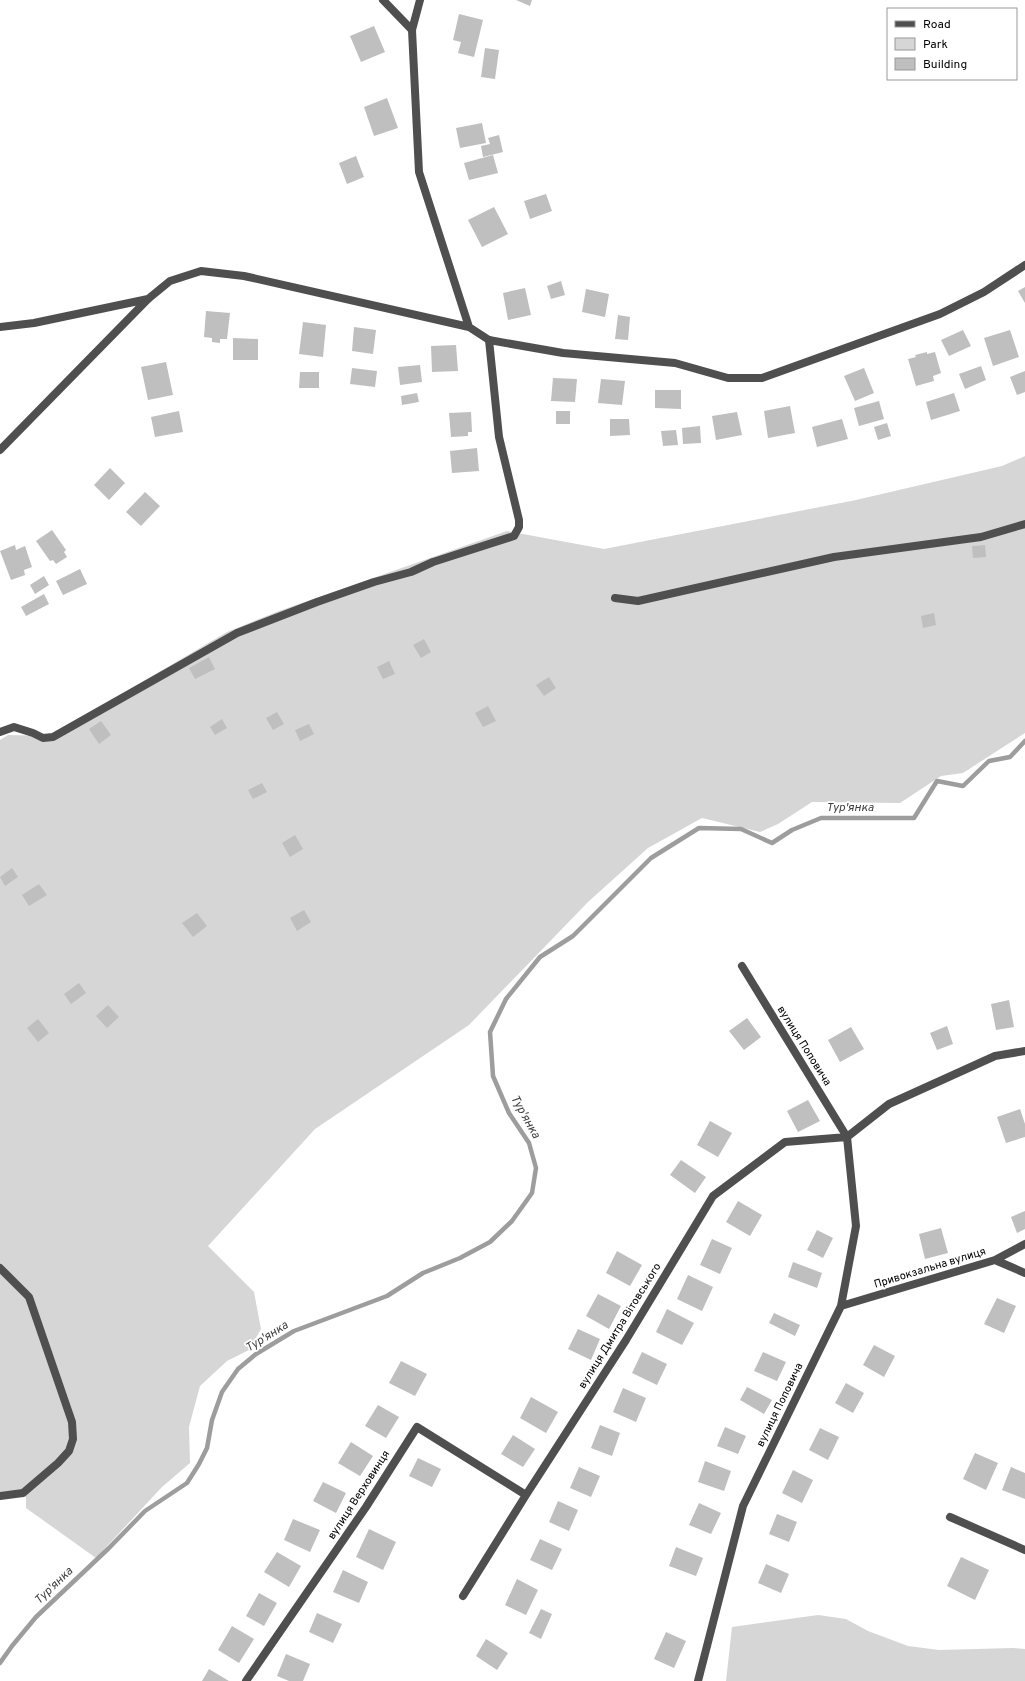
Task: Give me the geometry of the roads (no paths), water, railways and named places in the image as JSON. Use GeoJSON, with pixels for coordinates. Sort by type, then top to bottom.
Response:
{"type":"FeatureCollection","features":[{"type":"Feature","properties":{"kind":"street"},"geometry":{"type":"LineString","coordinates":[[383,0],[412,30]]}},
{"type":"Feature","properties":{"kind":"street"},"geometry":{"type":"LineString","coordinates":[[420,0],[412,30],[419,172],[469,327]]}},
{"type":"Feature","properties":{"kind":"street"},"geometry":{"type":"LineString","coordinates":[[0,450],[148,299],[170,281],[200,271],[244,276],[469,327],[489,340],[563,353],[675,363],[728,378],[762,378],[940,314],[984,292],[1025,265]]}},
{"type":"Feature","properties":{"kind":"street"},"geometry":{"type":"LineString","coordinates":[[0,327],[34,323],[148,299]]}},
{"type":"Feature","properties":{"kind":"street"},"geometry":{"type":"LineString","coordinates":[[0,732],[14,727],[43,738],[53,737],[237,633],[374,582],[410,572],[433,562],[514,536],[519,527],[519,520],[499,437],[489,340]]}},
{"type":"Feature","properties":{"kind":"street"},"geometry":{"type":"LineString","coordinates":[[615,598],[638,601],[834,557],[981,537],[1025,524]]}},
{"type":"Feature","properties":{"kind":"street","name":"вулиця Поповича"},"geometry":{"type":"LineString","coordinates":[[698,1681],[743,1506],[841,1306],[856,1226],[847,1137],[742,966]]}},
{"type":"Feature","properties":{"kind":"street"},"geometry":{"type":"LineString","coordinates":[[847,1137],[889,1104],[995,1056],[1025,1051]]}},
{"type":"Feature","properties":{"kind":"street","name":"вулиця Дмитра Вітовського"},"geometry":{"type":"LineString","coordinates":[[463,1596],[626,1340],[713,1196],[785,1142],[847,1137]]}},
{"type":"Feature","properties":{"kind":"street"},"geometry":{"type":"LineString","coordinates":[[995,1260],[1025,1244]]}},
{"type":"Feature","properties":{"kind":"street","name":"Привокзальна вулиця"},"geometry":{"type":"LineString","coordinates":[[841,1306],[995,1260],[1025,1272]]}},
{"type":"Feature","properties":{"kind":"street"},"geometry":{"type":"LineString","coordinates":[[0,1268],[29,1297],[72,1422],[73,1439],[69,1451],[58,1463],[22,1493],[0,1496]]}},
{"type":"Feature","properties":{"kind":"street","name":"вулиця Верховинця"},"geometry":{"type":"LineString","coordinates":[[246,1681],[366,1507],[417,1427],[526,1495]]}},
{"type":"Feature","properties":{"kind":"street"},"geometry":{"type":"LineString","coordinates":[[950,1517],[1025,1550]]}},
{"type":"Feature","properties":{"kind":"waterway","name":"Тур'янка"},"geometry":{"type":"LineString","coordinates":[[0,1663],[36,1617],[109,1548],[145,1511],[187,1483],[207,1448],[212,1420],[222,1392],[238,1369],[256,1354],[294,1331],[387,1296],[423,1273],[460,1258],[490,1242],[512,1221],[532,1193],[536,1168],[529,1143],[509,1113],[493,1076],[490,1032],[506,999],[540,957],[573,936],[651,858],[699,828],[741,829],[772,843],[792,830],[821,818],[914,818],[937,781],[963,786],[989,761],[1010,757],[1025,741]]}}]}
